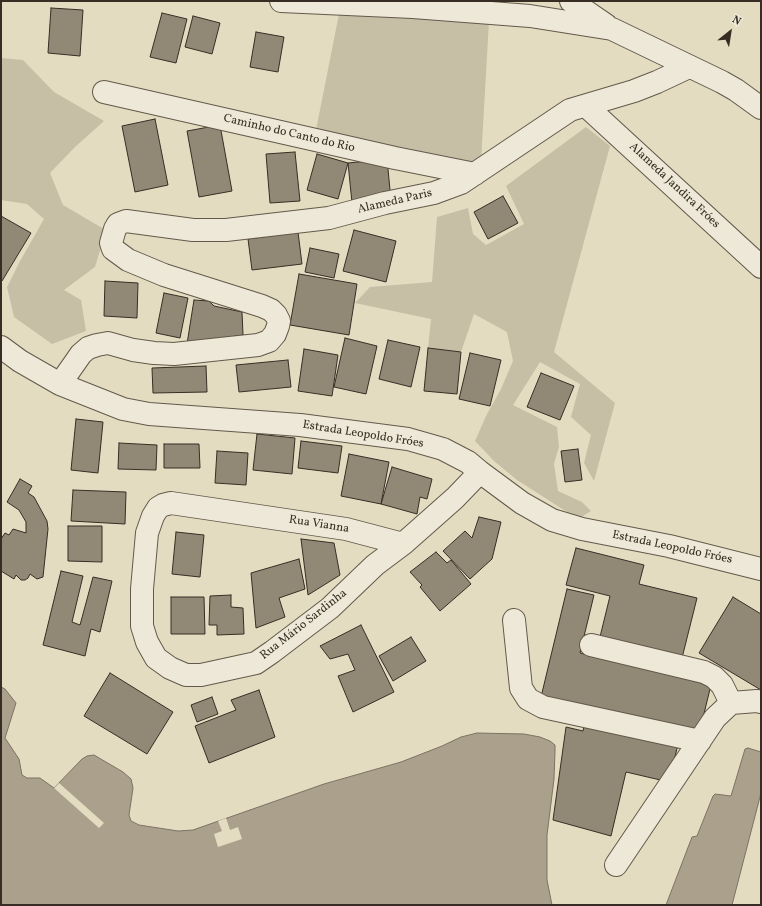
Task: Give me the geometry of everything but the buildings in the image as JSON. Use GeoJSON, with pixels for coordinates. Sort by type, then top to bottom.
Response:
{"type":"FeatureCollection","features":[{"type":"Feature","properties":{"kind":"street"},"geometry":{"type":"LineString","coordinates":[[281,1],[413,7],[530,16],[612,29]]}},
{"type":"Feature","properties":{"kind":"street"},"geometry":{"type":"LineString","coordinates":[[571,1],[612,29],[663,52],[689,67],[722,82],[761,108]]}},
{"type":"Feature","properties":{"kind":"street","name":"Alameda Paris"},"geometry":{"type":"LineString","coordinates":[[60,384],[81,354],[88,348],[97,345],[108,343],[133,350],[174,354],[258,345],[269,341],[275,334],[278,326],[279,321],[276,315],[271,310],[262,306],[164,275],[128,260],[113,249],[111,243],[118,224],[126,221],[193,230],[226,230],[329,218],[385,203],[434,193],[461,183],[570,110],[634,91],[689,67]]}},
{"type":"Feature","properties":{"kind":"street","name":"Caminho do Canto do Rio"},"geometry":{"type":"LineString","coordinates":[[104,92],[395,158],[475,174]]}},
{"type":"Feature","properties":{"kind":"street","name":"Alameda Jandira Fróes"},"geometry":{"type":"LineString","coordinates":[[586,106],[761,267]]}},
{"type":"Feature","properties":{"kind":"street","name":"Estrada Leopoldo Fróes"},"geometry":{"type":"LineString","coordinates":[[1,347],[20,361],[60,384],[123,409],[149,414],[300,425],[408,439],[443,448],[468,462],[522,503],[552,520],[582,530],[669,546],[761,569]]}},
{"type":"Feature","properties":{"kind":"street"},"geometry":{"type":"LineString","coordinates":[[403,544],[456,498],[480,472]]}},
{"type":"Feature","properties":{"kind":"street","name":"Rua Vianna"},"geometry":{"type":"LineString","coordinates":[[147,533],[153,516],[158,508],[162,505],[171,503],[346,529],[403,544]]}},
{"type":"Feature","properties":{"kind":"street","name":"Rua Mário Sardinha"},"geometry":{"type":"LineString","coordinates":[[147,533],[142,589],[142,626],[147,642],[156,658],[170,668],[186,675],[201,675],[256,662],[272,652],[330,608],[375,565],[403,544]]}},
{"type":"Feature","properties":{"kind":"street"},"geometry":{"type":"LineString","coordinates":[[514,620],[521,688],[528,699],[543,707],[700,740]]}},
{"type":"Feature","properties":{"kind":"street"},"geometry":{"type":"LineString","coordinates":[[591,646],[704,672],[714,677],[722,685],[732,703]]}},
{"type":"Feature","properties":{"kind":"street"},"geometry":{"type":"LineString","coordinates":[[616,865],[715,718],[732,703],[761,702]]}},
{"type":"Feature","properties":{"kind":"shaded area"},"geometry":{"type":"Polygon","coordinates":[[[339,14],[489,21],[481,161],[469,168],[316,130],[339,14]]]}},
{"type":"Feature","properties":{"kind":"shaded area"},"geometry":{"type":"Polygon","coordinates":[[[1,58],[23,60],[54,92],[104,121],[75,147],[50,173],[63,205],[104,229],[101,247],[95,267],[64,290],[81,300],[86,331],[52,344],[14,317],[7,287],[44,219],[27,204],[1,200],[1,58]]]}},
{"type":"Feature","properties":{"kind":"shaded area"},"geometry":{"type":"Polygon","coordinates":[[[586,127],[610,146],[554,352],[615,403],[594,481],[584,463],[591,435],[571,417],[580,384],[540,362],[513,405],[557,427],[559,447],[554,464],[558,491],[582,502],[591,511],[578,519],[517,480],[494,461],[475,441],[513,361],[507,332],[474,314],[461,352],[428,348],[431,319],[355,303],[370,287],[432,282],[437,217],[468,208],[473,234],[486,245],[524,224],[506,186],[586,127]]]}},
{"type":"Feature","properties":{"kind":"shaded area"},"geometry":{"type":"Polygon","coordinates":[[[1,687],[5,689],[16,703],[5,738],[19,759],[22,775],[27,778],[40,778],[54,788],[82,759],[87,756],[94,755],[123,772],[131,779],[133,788],[129,815],[131,821],[139,825],[178,831],[193,830],[324,784],[401,762],[461,737],[477,733],[524,734],[540,737],[555,745],[554,779],[547,835],[547,880],[552,905],[1,905],[1,687]]]}},
{"type":"Feature","properties":{"kind":"shaded area"},"geometry":{"type":"Polygon","coordinates":[[[748,748],[761,752],[761,793],[732,905],[666,905],[692,837],[697,836],[713,796],[715,794],[731,796],[745,749],[748,748]]]}},
{"type":"Feature","properties":{"kind":"pier"},"geometry":{"type":"Polygon","coordinates":[[[59,783],[104,823],[99,828],[54,788],[59,783]]]}},
{"type":"Feature","properties":{"kind":"pier"},"geometry":{"type":"Polygon","coordinates":[[[226,818],[230,830],[238,827],[242,839],[218,847],[214,834],[222,831],[218,821],[226,818]]]}}]}
